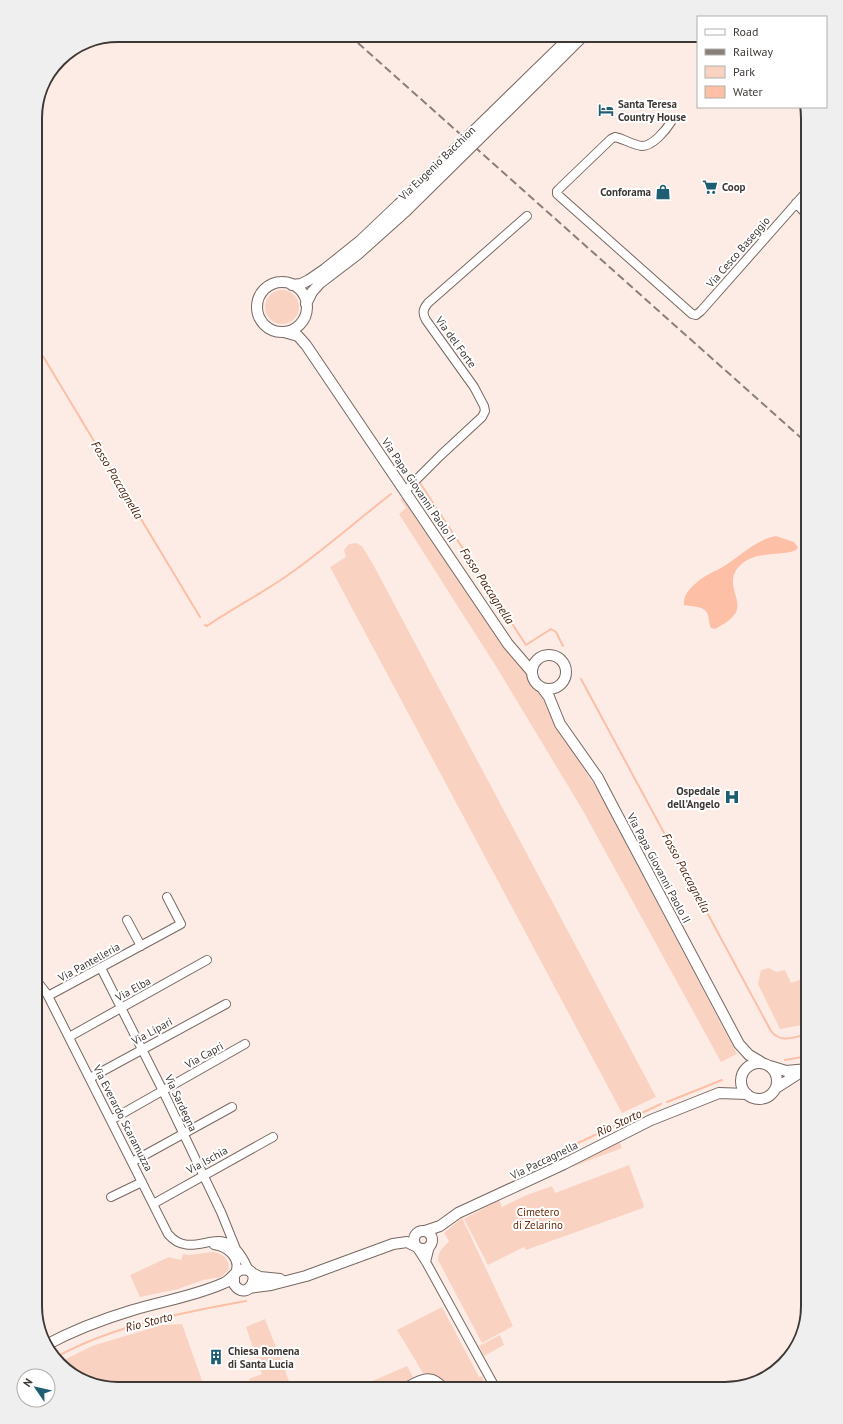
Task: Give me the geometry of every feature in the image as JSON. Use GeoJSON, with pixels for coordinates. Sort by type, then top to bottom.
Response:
{"type":"FeatureCollection","features":[{"type":"Feature","properties":{"kind":"main road","name":"Via Eugenio Bacchion"},"geometry":{"type":"LineString","coordinates":[[539,74],[566,42]]}},
{"type":"Feature","properties":{"kind":"main road","name":"Via Eugenio Bacchion"},"geometry":{"type":"LineString","coordinates":[[306,304],[317,286],[362,250],[402,208],[539,74],[576,42]]}},
{"type":"Feature","properties":{"kind":"main road","name":"Via Eugenio Bacchion"},"geometry":{"type":"LineString","coordinates":[[292,285],[301,284],[325,269],[402,208]]}},
{"type":"Feature","properties":{"kind":"main road"},"geometry":{"type":"LineString","coordinates":[[278,283],[292,285],[301,292],[306,304],[306,314],[303,319],[296,327],[284,332],[272,330],[264,324],[259,316],[257,305],[262,293],[269,286],[278,283]]}},
{"type":"Feature","properties":{"kind":"main road","name":"Via Papa Giovanni Paolo II"},"geometry":{"type":"LineString","coordinates":[[303,319],[303,334],[306,344]]}},
{"type":"Feature","properties":{"kind":"main road","name":"Via Papa Giovanni Paolo II"},"geometry":{"type":"LineString","coordinates":[[284,332],[298,336],[306,344],[512,649],[532,672]]}},
{"type":"Feature","properties":{"kind":"main road","name":"Via Papa Giovanni Paolo II"},"geometry":{"type":"LineString","coordinates":[[512,649],[520,655],[529,658],[540,658]]}},
{"type":"Feature","properties":{"kind":"main road"},"geometry":{"type":"LineString","coordinates":[[553,707],[553,698],[565,681],[566,669],[564,663],[558,657],[546,655],[540,658],[534,664],[532,672],[534,681],[542,689],[550,690],[560,687]]}},
{"type":"Feature","properties":{"kind":"main road","name":"Via Papa Giovanni Paolo II"},"geometry":{"type":"LineString","coordinates":[[542,689],[547,694],[560,724],[598,778],[739,1044],[749,1055],[766,1064]]}},
{"type":"Feature","properties":{"kind":"main road","name":"Via Papa Giovanni Paolo II"},"geometry":{"type":"LineString","coordinates":[[739,1044],[742,1058],[742,1074]]}},
{"type":"Feature","properties":{"kind":"main road"},"geometry":{"type":"LineString","coordinates":[[801,1070],[786,1072],[766,1064],[751,1064],[742,1074],[742,1086],[747,1094],[754,1098],[763,1098],[772,1094],[776,1088],[801,1072]]}},
{"type":"Feature","properties":{"kind":"main road"},"geometry":{"type":"LineString","coordinates":[[766,1064],[774,1070],[777,1078],[776,1088]]}},
{"type":"Feature","properties":{"kind":"main road","name":"Via Paccagnella"},"geometry":{"type":"LineString","coordinates":[[420,1232],[437,1227],[453,1216],[467,1209],[564,1164],[651,1120],[719,1093],[736,1081],[742,1074]]}},
{"type":"Feature","properties":{"kind":"main road","name":"Via Paccagnella"},"geometry":{"type":"LineString","coordinates":[[719,1093],[747,1094]]}},
{"type":"Feature","properties":{"kind":"main road","name":"Via Paccagnella"},"geometry":{"type":"LineString","coordinates":[[431,1244],[467,1209]]}},
{"type":"Feature","properties":{"kind":"main road"},"geometry":{"type":"LineString","coordinates":[[416,1247],[413,1239],[420,1232]]}},
{"type":"Feature","properties":{"kind":"main road"},"geometry":{"type":"LineString","coordinates":[[165,1302],[191,1299],[226,1289],[237,1288],[244,1290],[271,1285],[328,1268],[393,1244],[407,1242],[422,1250],[431,1244],[431,1235],[420,1232],[405,1236],[393,1244]]}},
{"type":"Feature","properties":{"kind":"main road"},"geometry":{"type":"LineString","coordinates":[[51,1342],[76,1330],[104,1319],[216,1286],[228,1281],[242,1269],[265,1278],[292,1279]]}},
{"type":"Feature","properties":{"kind":"main road"},"geometry":{"type":"LineString","coordinates":[[249,1288],[254,1281],[250,1272]]}},
{"type":"Feature","properties":{"kind":"main road"},"geometry":{"type":"LineString","coordinates":[[234,1275],[234,1282],[237,1288]]}},
{"type":"Feature","properties":{"kind":"street","name":"Via Cesco Baseggio"},"geometry":{"type":"LineString","coordinates":[[671,122],[654,141],[647,145],[643,146],[633,144],[615,137],[611,139],[557,191],[558,194],[688,312],[696,315],[701,311],[801,198]]}},
{"type":"Feature","properties":{"kind":"street"},"geometry":{"type":"LineString","coordinates":[[796,203],[801,208]]}},
{"type":"Feature","properties":{"kind":"street","name":"Via del Forte"},"geometry":{"type":"LineString","coordinates":[[405,491],[482,417],[485,411],[474,387],[426,320],[423,312],[424,309],[428,303],[527,216]]}},
{"type":"Feature","properties":{"kind":"street","name":"Via Pantelleria"},"geometry":{"type":"LineString","coordinates":[[48,996],[181,924],[167,897]]}},
{"type":"Feature","properties":{"kind":"street"},"geometry":{"type":"LineString","coordinates":[[127,920],[141,946]]}},
{"type":"Feature","properties":{"kind":"street","name":"Via Elba"},"geometry":{"type":"LineString","coordinates":[[69,1037],[208,960]]}},
{"type":"Feature","properties":{"kind":"street","name":"Via Sardegna"},"geometry":{"type":"LineString","coordinates":[[101,968],[163,1091],[221,1212],[236,1250]]}},
{"type":"Feature","properties":{"kind":"street","name":"Via Everardo Scaramuzza"},"geometry":{"type":"LineString","coordinates":[[42,987],[48,996],[90,1078],[168,1234],[175,1241],[185,1245],[222,1241],[230,1244],[236,1250]]}},
{"type":"Feature","properties":{"kind":"street","name":"Via Lipari"},"geometry":{"type":"LineString","coordinates":[[90,1078],[226,1004]]}},
{"type":"Feature","properties":{"kind":"street","name":"Via Capri"},"geometry":{"type":"LineString","coordinates":[[110,1120],[245,1044]]}},
{"type":"Feature","properties":{"kind":"street"},"geometry":{"type":"LineString","coordinates":[[132,1162],[232,1107]]}},
{"type":"Feature","properties":{"kind":"street","name":"Via Ischia"},"geometry":{"type":"LineString","coordinates":[[153,1204],[273,1137]]}},
{"type":"Feature","properties":{"kind":"street"},"geometry":{"type":"LineString","coordinates":[[111,1197],[142,1182]]}},
{"type":"Feature","properties":{"kind":"street","name":"Via Everardo Scaramuzza"},"geometry":{"type":"LineString","coordinates":[[204,1244],[220,1246],[230,1252],[236,1263],[234,1275]]}},
{"type":"Feature","properties":{"kind":"street"},"geometry":{"type":"LineString","coordinates":[[426,1262],[431,1244]]}},
{"type":"Feature","properties":{"kind":"street"},"geometry":{"type":"LineString","coordinates":[[416,1247],[426,1262],[492,1382]]}},
{"type":"Feature","properties":{"kind":"street"},"geometry":{"type":"LineString","coordinates":[[236,1250],[250,1272]]}},
{"type":"Feature","properties":{"kind":"street"},"geometry":{"type":"LineString","coordinates":[[414,1382],[425,1378],[437,1380],[439,1382]]}},
{"type":"Feature","properties":{"kind":"green space"},"geometry":{"type":"Polygon","coordinates":[[[285,290],[292,292],[297,297],[299,307],[297,317],[292,322],[279,324],[272,322],[267,317],[265,304],[267,297],[272,292],[285,290]]]}},
{"type":"Feature","properties":{"kind":"green space"},"geometry":{"type":"Polygon","coordinates":[[[402,498],[510,655],[519,661],[528,672],[532,683],[541,691],[557,728],[597,789],[737,1054],[721,1062],[582,809],[497,668],[399,514],[406,508],[400,499],[402,498]]]}},
{"type":"Feature","properties":{"kind":"green space"},"geometry":{"type":"Polygon","coordinates":[[[356,543],[362,546],[374,566],[656,1097],[622,1113],[330,567],[346,557],[344,550],[349,544],[356,543]]]}},
{"type":"Feature","properties":{"kind":"green space"},"geometry":{"type":"Polygon","coordinates":[[[769,968],[776,972],[785,970],[791,983],[801,979],[801,1025],[780,1029],[758,984],[761,970],[769,968]]]}},
{"type":"Feature","properties":{"kind":"green space"},"geometry":{"type":"Polygon","coordinates":[[[616,1142],[620,1143],[622,1148],[569,1168],[569,1166],[616,1142]]]}},
{"type":"Feature","properties":{"kind":"green space","name":"Cimetero di Zelarino"},"geometry":{"type":"Polygon","coordinates":[[[629,1165],[644,1206],[643,1208],[526,1250],[524,1247],[488,1265],[464,1219],[499,1200],[502,1207],[527,1195],[552,1186],[555,1193],[629,1165]]]}},
{"type":"Feature","properties":{"kind":"green space"},"geometry":{"type":"Polygon","coordinates":[[[462,1218],[513,1326],[482,1343],[438,1260],[440,1252],[449,1241],[444,1233],[462,1218]]]}},
{"type":"Feature","properties":{"kind":"green space"},"geometry":{"type":"Polygon","coordinates":[[[212,1252],[222,1255],[228,1262],[229,1269],[221,1277],[203,1280],[178,1289],[140,1297],[130,1275],[169,1257],[181,1260],[183,1254],[189,1255],[212,1252]]]}},
{"type":"Feature","properties":{"kind":"green space"},"geometry":{"type":"Polygon","coordinates":[[[442,1307],[479,1377],[482,1376],[484,1382],[445,1382],[439,1378],[423,1373],[397,1330],[442,1307]]]}},
{"type":"Feature","properties":{"kind":"green space"},"geometry":{"type":"Polygon","coordinates":[[[265,1319],[289,1382],[250,1382],[249,1379],[262,1374],[246,1327],[265,1319]]]}},
{"type":"Feature","properties":{"kind":"green space"},"geometry":{"type":"Polygon","coordinates":[[[182,1324],[203,1382],[103,1381],[84,1374],[65,1360],[92,1346],[162,1325],[182,1324]]]}},
{"type":"Feature","properties":{"kind":"green space"},"geometry":{"type":"Polygon","coordinates":[[[500,1335],[504,1345],[484,1356],[479,1346],[500,1335]]]}},
{"type":"Feature","properties":{"kind":"green space"},"geometry":{"type":"Polygon","coordinates":[[[407,1366],[413,1377],[404,1382],[370,1382],[407,1366]]]}},
{"type":"Feature","properties":{"kind":"water"},"geometry":{"type":"Polygon","coordinates":[[[776,536],[794,542],[798,548],[789,552],[757,556],[743,563],[736,570],[733,576],[733,583],[737,608],[735,614],[728,621],[715,629],[711,628],[708,615],[704,610],[698,607],[684,605],[684,599],[687,593],[701,579],[726,565],[754,545],[776,536]]]}},
{"type":"Feature","properties":{"kind":"waterway","name":"Fosso Paccagnella"},"geometry":{"type":"LineString","coordinates":[[42,355],[200,617]]}},
{"type":"Feature","properties":{"kind":"waterway","name":"Fosso Paccagnella"},"geometry":{"type":"LineString","coordinates":[[410,477],[413,474],[415,477]]}},
{"type":"Feature","properties":{"kind":"waterway","name":"Fosso Paccagnella"},"geometry":{"type":"LineString","coordinates":[[420,483],[526,645],[551,629],[556,632],[563,646]]}},
{"type":"Feature","properties":{"kind":"waterway","name":"Fosso Paccagnella"},"geometry":{"type":"LineString","coordinates":[[205,625],[207,626],[284,578],[391,494]]}},
{"type":"Feature","properties":{"kind":"waterway","name":"Fosso Paccagnella"},"geometry":{"type":"LineString","coordinates":[[581,679],[771,1031],[775,1035],[783,1038],[801,1036]]}},
{"type":"Feature","properties":{"kind":"waterway","name":"Rio Storto"},"geometry":{"type":"LineString","coordinates":[[785,1060],[801,1057]]}},
{"type":"Feature","properties":{"kind":"waterway","name":"Rio Storto"},"geometry":{"type":"LineString","coordinates":[[667,1102],[722,1080]]}},
{"type":"Feature","properties":{"kind":"waterway","name":"Rio Storto"},"geometry":{"type":"LineString","coordinates":[[578,1143],[661,1104]]}},
{"type":"Feature","properties":{"kind":"waterway","name":"Rio Storto"},"geometry":{"type":"LineString","coordinates":[[530,1165],[572,1145]]}},
{"type":"Feature","properties":{"kind":"waterway","name":"Rio Storto"},"geometry":{"type":"LineString","coordinates":[[60,1355],[101,1336],[125,1328],[197,1310],[246,1301]]}},
{"type":"Feature","properties":{"kind":"railway"},"geometry":{"type":"LineString","coordinates":[[357,42],[801,438]]}},
{"type":"Feature","properties":{"kind":"place","name":"Santa Teresa Country House"},"geometry":{"type":"Point","coordinates":[606,110]}},
{"type":"Feature","properties":{"kind":"place","name":"Coop"},"geometry":{"type":"Point","coordinates":[710,187]}},
{"type":"Feature","properties":{"kind":"place","name":"Conforama"},"geometry":{"type":"Point","coordinates":[663,192]}},
{"type":"Feature","properties":{"kind":"place","name":"Ospedale dell'Angelo"},"geometry":{"type":"Point","coordinates":[732,797]}},
{"type":"Feature","properties":{"kind":"place","name":"Chiesa Romena di Santa Lucia"},"geometry":{"type":"Point","coordinates":[216,1357]}}]}
